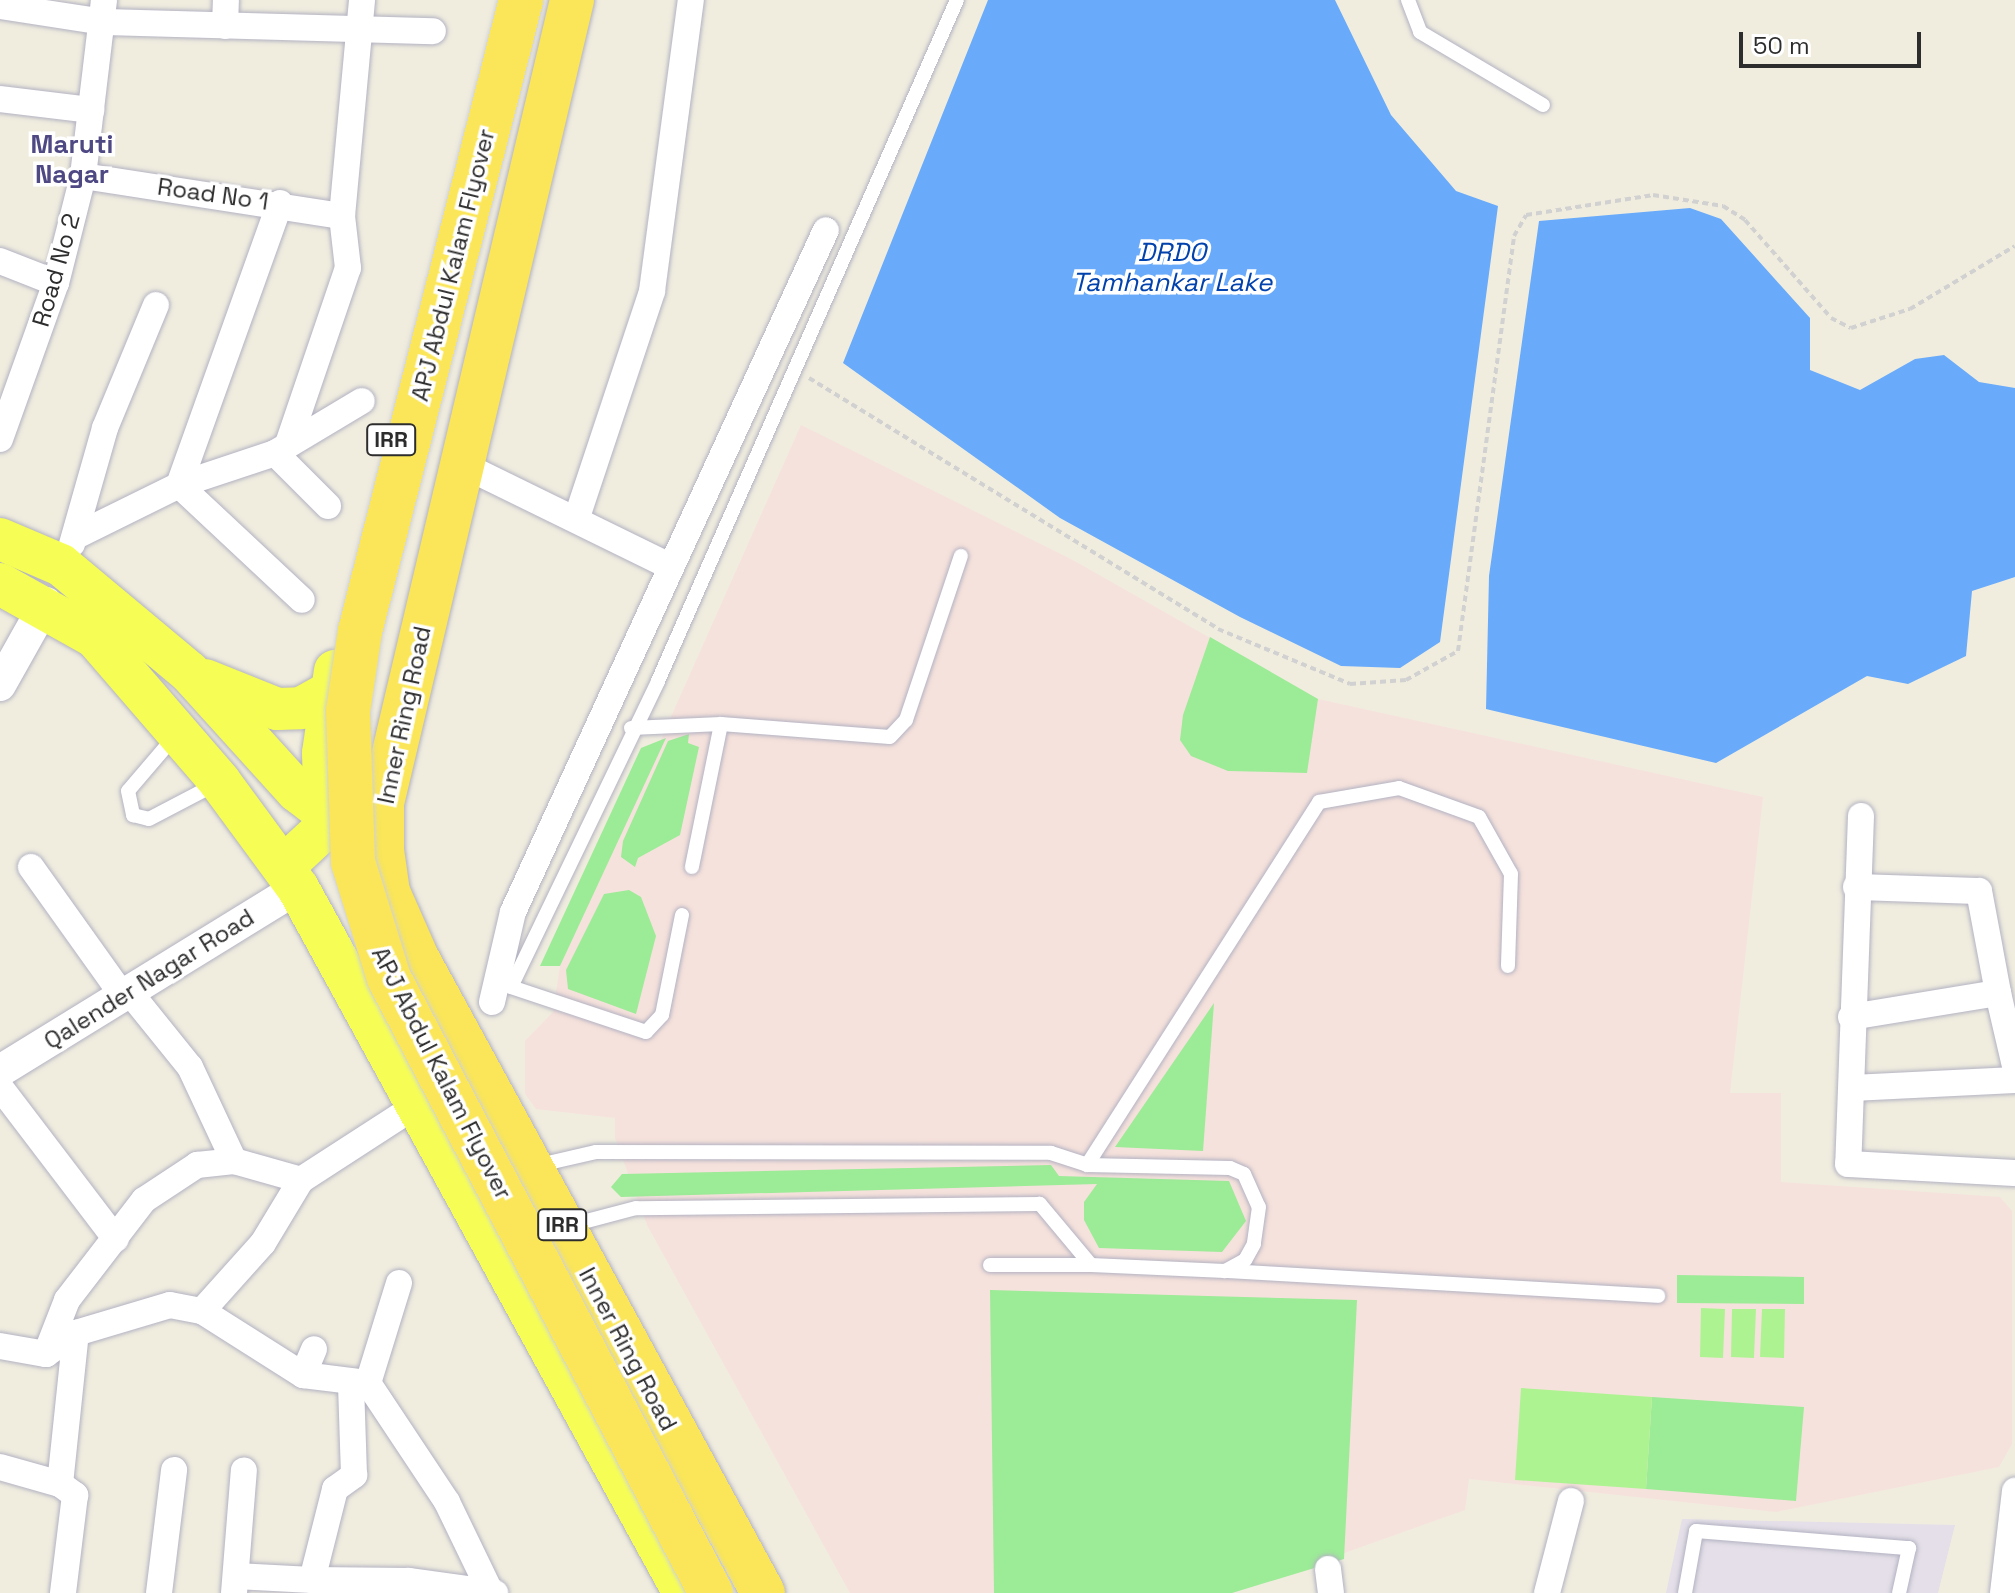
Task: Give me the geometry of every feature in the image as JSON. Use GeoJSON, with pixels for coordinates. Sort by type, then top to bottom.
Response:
{"type":"FeatureCollection","features":[{"type":"Feature","properties":{"kind":"highway"},"geometry":{"type":"LineString","coordinates":[[507,1],[570,8]]}},
{"type":"Feature","properties":{"kind":"highway","name":"APJ Abdul Kalam Flyover"},"geometry":{"type":"LineString","coordinates":[[507,1],[360,631],[348,711],[353,862],[389,978],[711,1593]]}},
{"type":"Feature","properties":{"kind":"highway","name":"Inner Ring Road"},"geometry":{"type":"LineString","coordinates":[[570,8],[459,463],[382,803],[382,850],[388,892],[454,1025],[763,1593]]}},
{"type":"Feature","properties":{"kind":"main road","name":"IRR"},"geometry":{"type":"LineString","coordinates":[[325,815],[323,753],[332,691],[507,1]]}},
{"type":"Feature","properties":{"kind":"main road"},"geometry":{"type":"LineString","coordinates":[[0,539],[61,568],[189,672],[325,815],[382,850]]}},
{"type":"Feature","properties":{"kind":"main road"},"geometry":{"type":"LineString","coordinates":[[0,584],[61,568]]}},
{"type":"Feature","properties":{"kind":"main road"},"geometry":{"type":"LineString","coordinates":[[61,568],[95,637],[220,782],[291,877],[414,1107],[684,1593]]}},
{"type":"Feature","properties":{"kind":"main road"},"geometry":{"type":"LineString","coordinates":[[189,672],[277,709],[301,708],[332,691]]}},
{"type":"Feature","properties":{"kind":"main road"},"geometry":{"type":"LineString","coordinates":[[291,877],[325,828],[325,815]]}},
{"type":"Feature","properties":{"kind":"street"},"geometry":{"type":"LineString","coordinates":[[282,447],[348,268],[342,216],[362,0]]}},
{"type":"Feature","properties":{"kind":"street"},"geometry":{"type":"LineString","coordinates":[[577,517],[652,291],[691,0]]}},
{"type":"Feature","properties":{"kind":"street"},"geometry":{"type":"LineString","coordinates":[[0,6],[226,13],[359,30],[433,31]]}},
{"type":"Feature","properties":{"kind":"street","name":"Road No 2"},"geometry":{"type":"LineString","coordinates":[[0,439],[6,400],[56,283],[83,176],[104,11]]}},
{"type":"Feature","properties":{"kind":"street"},"geometry":{"type":"LineString","coordinates":[[0,99],[91,110]]}},
{"type":"Feature","properties":{"kind":"street","name":"Road No 1"},"geometry":{"type":"LineString","coordinates":[[83,176],[280,203],[342,216]]}},
{"type":"Feature","properties":{"kind":"street"},"geometry":{"type":"LineString","coordinates":[[179,485],[280,203]]}},
{"type":"Feature","properties":{"kind":"street"},"geometry":{"type":"LineString","coordinates":[[454,1025],[501,995],[513,912],[826,230]]}},
{"type":"Feature","properties":{"kind":"street"},"geometry":{"type":"LineString","coordinates":[[0,261],[56,283]]}},
{"type":"Feature","properties":{"kind":"street"},"geometry":{"type":"LineString","coordinates":[[0,685],[61,568],[105,428],[156,305]]}},
{"type":"Feature","properties":{"kind":"street"},"geometry":{"type":"LineString","coordinates":[[61,568],[179,485],[282,447],[362,401]]}},
{"type":"Feature","properties":{"kind":"street"},"geometry":{"type":"LineString","coordinates":[[282,447],[328,506]]}},
{"type":"Feature","properties":{"kind":"street"},"geometry":{"type":"LineString","coordinates":[[459,463],[577,517],[671,567]]}},
{"type":"Feature","properties":{"kind":"street"},"geometry":{"type":"LineString","coordinates":[[179,485],[302,600]]}},
{"type":"Feature","properties":{"kind":"street"},"geometry":{"type":"LineString","coordinates":[[1861,816],[1851,1017],[1852,1088],[1848,1164],[2015,1173]]}},
{"type":"Feature","properties":{"kind":"street"},"geometry":{"type":"LineString","coordinates":[[31,867],[124,991],[190,1067],[234,1161]]}},
{"type":"Feature","properties":{"kind":"street","name":"Qalender Nagar Road"},"geometry":{"type":"LineString","coordinates":[[0,1071],[291,877]]}},
{"type":"Feature","properties":{"kind":"street"},"geometry":{"type":"LineString","coordinates":[[1856,887],[1979,891],[2015,1066]]}},
{"type":"Feature","properties":{"kind":"street"},"geometry":{"type":"LineString","coordinates":[[1851,1017],[1998,993]]}},
{"type":"Feature","properties":{"kind":"street"},"geometry":{"type":"LineString","coordinates":[[1852,1088],[2015,1080]]}},
{"type":"Feature","properties":{"kind":"street"},"geometry":{"type":"LineString","coordinates":[[0,1087],[116,1239]]}},
{"type":"Feature","properties":{"kind":"street"},"geometry":{"type":"LineString","coordinates":[[202,1311],[263,1243],[301,1180],[414,1107]]}},
{"type":"Feature","properties":{"kind":"street"},"geometry":{"type":"LineString","coordinates":[[46,1354],[67,1300],[157,1191],[197,1165],[234,1161],[301,1180]]}},
{"type":"Feature","properties":{"kind":"street"},"geometry":{"type":"LineString","coordinates":[[312,1580],[335,1489],[354,1475],[360,1384],[399,1283]]}},
{"type":"Feature","properties":{"kind":"street"},"geometry":{"type":"LineString","coordinates":[[0,1346],[46,1354],[76,1333],[170,1305],[202,1311],[303,1375],[360,1384],[447,1502],[493,1593]]}},
{"type":"Feature","properties":{"kind":"street"},"geometry":{"type":"LineString","coordinates":[[60,1484],[76,1333]]}},
{"type":"Feature","properties":{"kind":"street"},"geometry":{"type":"LineString","coordinates":[[303,1375],[314,1349]]}},
{"type":"Feature","properties":{"kind":"street"},"geometry":{"type":"LineString","coordinates":[[0,1467],[60,1484],[75,1495],[76,1508],[63,1593]]}},
{"type":"Feature","properties":{"kind":"street"},"geometry":{"type":"LineString","coordinates":[[159,1593],[174,1470]]}},
{"type":"Feature","properties":{"kind":"street"},"geometry":{"type":"LineString","coordinates":[[244,1470],[235,1585],[312,1580],[409,1581],[493,1593]]}},
{"type":"Feature","properties":{"kind":"street"},"geometry":{"type":"LineString","coordinates":[[2003,1593],[2015,1491]]}},
{"type":"Feature","properties":{"kind":"street"},"geometry":{"type":"LineString","coordinates":[[1547,1593],[1571,1501]]}},
{"type":"Feature","properties":{"kind":"lane"},"geometry":{"type":"LineString","coordinates":[[682,915],[662,1015],[646,1032],[501,995],[631,728],[957,0]]}},
{"type":"Feature","properties":{"kind":"lane"},"geometry":{"type":"LineString","coordinates":[[1408,0],[1420,32],[1543,105]]}},
{"type":"Feature","properties":{"kind":"lane"},"geometry":{"type":"LineString","coordinates":[[631,728],[721,724],[890,737],[906,720],[961,556]]}},
{"type":"Feature","properties":{"kind":"lane"},"geometry":{"type":"LineString","coordinates":[[692,867],[721,724]]}},
{"type":"Feature","properties":{"kind":"lane"},"geometry":{"type":"LineString","coordinates":[[178,733],[128,791],[133,815],[149,819],[220,782]]}},
{"type":"Feature","properties":{"kind":"lane"},"geometry":{"type":"LineString","coordinates":[[1087,1165],[1319,802],[1399,788],[1479,817],[1511,874],[1508,966]]}},
{"type":"Feature","properties":{"kind":"lane"},"geometry":{"type":"LineString","coordinates":[[531,1167],[596,1152],[1051,1153],[1087,1165],[1244,1174],[1259,1207],[1257,1230],[1245,1260],[1225,1271]]}},
{"type":"Feature","properties":{"kind":"lane"},"geometry":{"type":"LineString","coordinates":[[564,1227],[636,1208],[1040,1204],[1091,1265]]}},
{"type":"Feature","properties":{"kind":"lane"},"geometry":{"type":"LineString","coordinates":[[990,1265],[1091,1265],[1225,1271],[1658,1296]]}},
{"type":"Feature","properties":{"kind":"lane"},"geometry":{"type":"LineString","coordinates":[[1685,1593],[1696,1531],[1909,1548],[1899,1593]]}},
{"type":"Feature","properties":{"kind":"path"},"geometry":{"type":"LineString","coordinates":[[793,368],[1218,629],[1350,684],[1406,680],[1458,651],[1514,236],[1526,215],[1653,195],[1723,206],[1745,220],[1831,318],[1851,328],[1910,309],[2015,246]]}},
{"type":"Feature","properties":{"kind":"shaded area"},"geometry":{"type":"Polygon","coordinates":[[[801,425],[1071,559],[1318,699],[1763,797],[1730,1093],[1781,1093],[1781,1182],[2000,1197],[2012,1211],[2012,1444],[1999,1467],[1776,1512],[1469,1479],[1465,1510],[1232,1593],[850,1593],[647,1225],[615,1138],[615,1118],[536,1109],[525,1094],[525,1041],[553,1012],[560,966],[801,425]]]}},
{"type":"Feature","properties":{"kind":"shaded area"},"geometry":{"type":"Polygon","coordinates":[[[1682,1519],[1955,1525],[1938,1593],[1666,1593],[1682,1519]]]}},
{"type":"Feature","properties":{"kind":"green space"},"geometry":{"type":"Polygon","coordinates":[[[1210,637],[1318,699],[1307,773],[1228,771],[1191,756],[1180,740],[1183,715],[1210,637]]]}},
{"type":"Feature","properties":{"kind":"green space"},"geometry":{"type":"Polygon","coordinates":[[[689,734],[688,743],[699,747],[680,835],[638,858],[635,867],[621,857],[623,841],[668,741],[689,734]]]}},
{"type":"Feature","properties":{"kind":"green space"},"geometry":{"type":"Polygon","coordinates":[[[666,738],[560,966],[540,966],[641,748],[666,738]]]}},
{"type":"Feature","properties":{"kind":"green space"},"geometry":{"type":"Polygon","coordinates":[[[629,890],[641,897],[656,936],[636,1014],[568,989],[566,970],[604,894],[629,890]]]}},
{"type":"Feature","properties":{"kind":"green space"},"geometry":{"type":"Polygon","coordinates":[[[1214,1003],[1203,1151],[1115,1147],[1214,1003]]]}},
{"type":"Feature","properties":{"kind":"green space"},"geometry":{"type":"Polygon","coordinates":[[[1051,1165],[1059,1176],[1229,1181],[1246,1221],[1222,1252],[1099,1248],[1084,1220],[1084,1202],[1097,1184],[621,1197],[611,1187],[622,1174],[1051,1165]]]}},
{"type":"Feature","properties":{"kind":"green space"},"geometry":{"type":"Polygon","coordinates":[[[1677,1275],[1804,1277],[1804,1304],[1677,1303],[1677,1275]]]}},
{"type":"Feature","properties":{"kind":"green space"},"geometry":{"type":"Polygon","coordinates":[[[990,1290],[1357,1300],[1344,1559],[1232,1593],[994,1593],[990,1290]]]}},
{"type":"Feature","properties":{"kind":"green space"},"geometry":{"type":"Polygon","coordinates":[[[1701,1308],[1725,1309],[1723,1358],[1700,1357],[1701,1308]]]}},
{"type":"Feature","properties":{"kind":"green space"},"geometry":{"type":"Polygon","coordinates":[[[1732,1309],[1756,1309],[1754,1358],[1731,1357],[1732,1309]]]}},
{"type":"Feature","properties":{"kind":"green space"},"geometry":{"type":"Polygon","coordinates":[[[1762,1309],[1785,1309],[1784,1358],[1760,1357],[1762,1309]]]}},
{"type":"Feature","properties":{"kind":"green space"},"geometry":{"type":"Polygon","coordinates":[[[1521,1388],[1652,1397],[1646,1489],[1515,1480],[1521,1388]]]}},
{"type":"Feature","properties":{"kind":"green space"},"geometry":{"type":"Polygon","coordinates":[[[1652,1397],[1804,1407],[1796,1501],[1646,1489],[1652,1397]]]}},
{"type":"Feature","properties":{"kind":"water","name":"DRDO Tamhankar Lake"},"geometry":{"type":"Polygon","coordinates":[[[988,0],[1335,0],[1391,115],[1456,191],[1498,206],[1440,642],[1400,668],[1341,666],[1240,617],[1060,518],[843,363],[988,0]]]}},
{"type":"Feature","properties":{"kind":"water"},"geometry":{"type":"Polygon","coordinates":[[[1690,208],[1721,219],[1810,318],[1810,370],[1860,390],[1915,359],[1944,355],[1979,382],[2015,388],[2015,577],[1972,591],[1966,656],[1908,684],[1867,676],[1716,763],[1486,709],[1489,576],[1539,221],[1690,208]]]}},
{"type":"Feature","properties":{"kind":"district","name":"Maruti Nagar"},"geometry":{"type":"Point","coordinates":[72,160]}}]}
